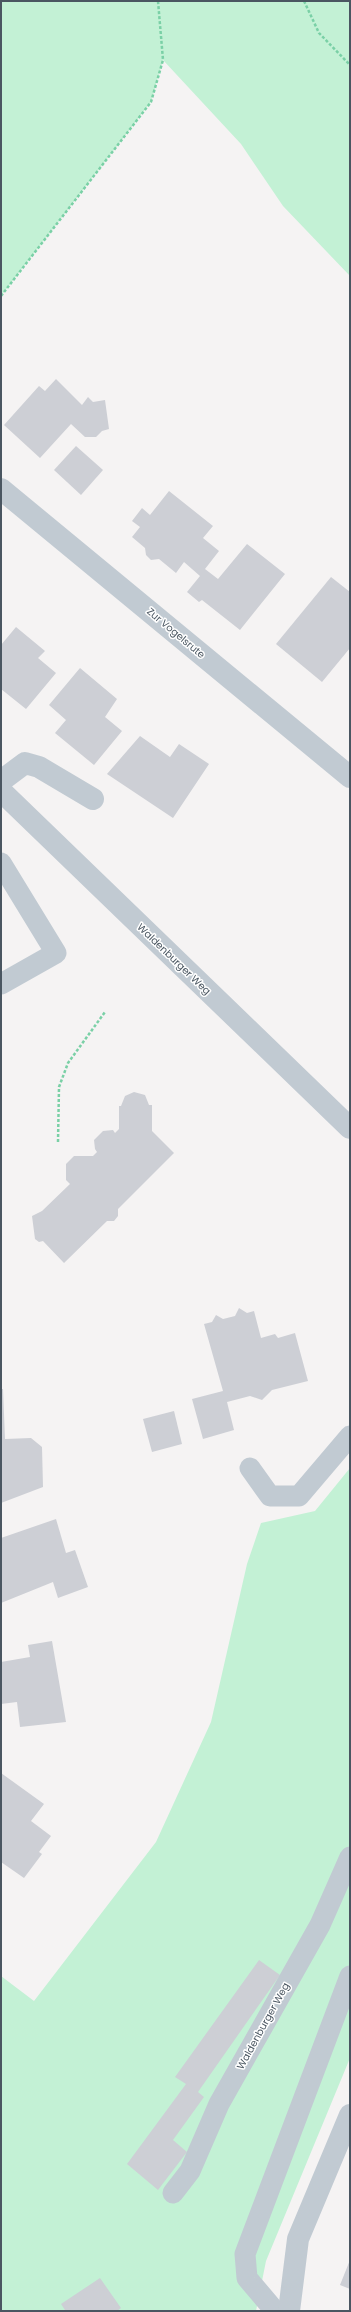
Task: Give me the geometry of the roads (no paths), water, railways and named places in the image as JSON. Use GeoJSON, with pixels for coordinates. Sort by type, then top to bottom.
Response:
{"type":"FeatureCollection","features":[{"type":"Feature","properties":{"kind":"street","name":"Zur Vogelsrute"},"geometry":{"type":"LineString","coordinates":[[1,489],[350,777]]}},
{"type":"Feature","properties":{"kind":"street"},"geometry":{"type":"LineString","coordinates":[[1,781],[25,763],[39,767],[93,799]]}},
{"type":"Feature","properties":{"kind":"street","name":"Waldenburger Weg"},"geometry":{"type":"LineString","coordinates":[[1,791],[349,1126]]}},
{"type":"Feature","properties":{"kind":"street"},"geometry":{"type":"LineString","coordinates":[[289,2311],[298,2239],[350,2115]]}},
{"type":"Feature","properties":{"kind":"lane"},"geometry":{"type":"LineString","coordinates":[[1,863],[56,952],[1,984]]}},
{"type":"Feature","properties":{"kind":"lane"},"geometry":{"type":"LineString","coordinates":[[250,1468],[270,1496],[299,1496],[350,1436]]}},
{"type":"Feature","properties":{"kind":"lane","name":"Waldenburger Weg"},"geometry":{"type":"LineString","coordinates":[[174,2193],[190,2171],[219,2104],[320,1925],[350,1857]]}},
{"type":"Feature","properties":{"kind":"lane"},"geometry":{"type":"LineString","coordinates":[[275,2311],[247,2278],[245,2254],[350,1976]]}}]}
